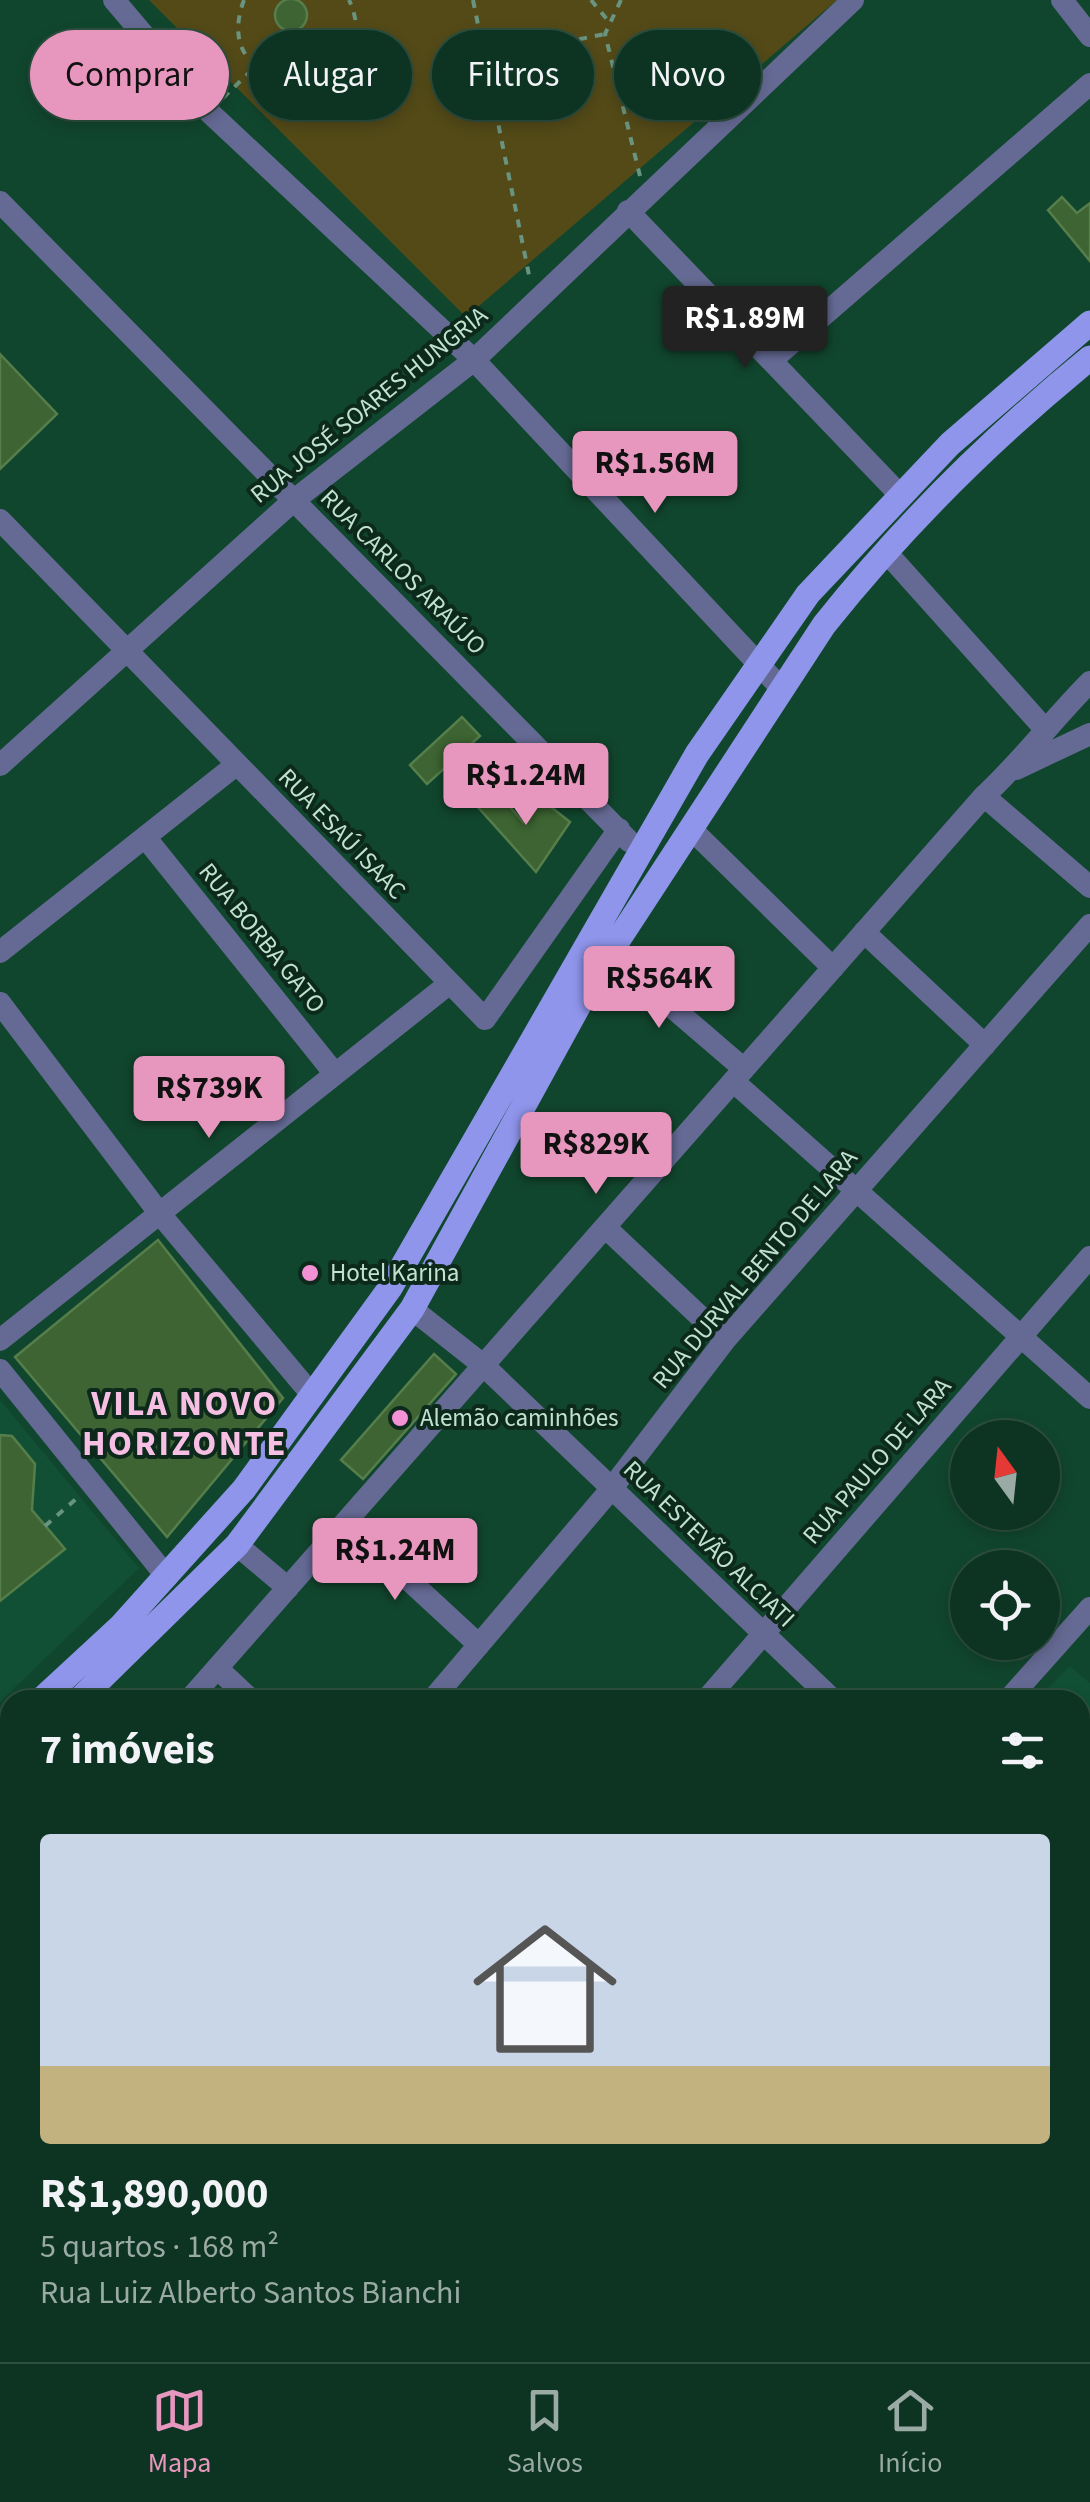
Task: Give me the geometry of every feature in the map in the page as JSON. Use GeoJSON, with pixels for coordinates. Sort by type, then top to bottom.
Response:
{"type":"FeatureCollection","features":[{"type":"Feature","properties":{"kind":"main road"},"geometry":{"type":"LineString","coordinates":[[51,1690],[167,1577],[244,1489],[390,1288],[697,754],[808,594],[950,444],[1090,323]]}},
{"type":"Feature","properties":{"kind":"main road"},"geometry":{"type":"LineString","coordinates":[[89,1690],[237,1544],[412,1310],[517,1112],[609,953],[780,687],[857,584],[1006,427],[1090,358]]}},
{"type":"Feature","properties":{"kind":"street"},"geometry":{"type":"LineString","coordinates":[[114,0],[140,30]]}},
{"type":"Feature","properties":{"kind":"street","name":"RUA JOSÉ SOARES HUNGRIA"},"geometry":{"type":"LineString","coordinates":[[0,764],[293,500],[474,360],[854,0]]}},
{"type":"Feature","properties":{"kind":"street"},"geometry":{"type":"LineString","coordinates":[[1062,0],[1090,36]]}},
{"type":"Feature","properties":{"kind":"street"},"geometry":{"type":"LineString","coordinates":[[772,360],[1090,84]]}},
{"type":"Feature","properties":{"kind":"street"},"geometry":{"type":"LineString","coordinates":[[219,120],[474,360],[780,687]]}},
{"type":"Feature","properties":{"kind":"street","name":"RUA CARLOS ARAÚJO"},"geometry":{"type":"LineString","coordinates":[[0,202],[640,852]]}},
{"type":"Feature","properties":{"kind":"street"},"geometry":{"type":"LineString","coordinates":[[636,203],[772,360],[900,495]]}},
{"type":"Feature","properties":{"kind":"street","name":"RUA ESAÚ ISAAC"},"geometry":{"type":"LineString","coordinates":[[0,520],[124,652],[485,1019],[619,830]]}},
{"type":"Feature","properties":{"kind":"street"},"geometry":{"type":"LineString","coordinates":[[888,553],[1044,728]]}},
{"type":"Feature","properties":{"kind":"street"},"geometry":{"type":"LineString","coordinates":[[198,1690],[984,796],[1010,772],[1044,728],[1090,682]]}},
{"type":"Feature","properties":{"kind":"street"},"geometry":{"type":"LineString","coordinates":[[1010,772],[1090,734]]}},
{"type":"Feature","properties":{"kind":"street"},"geometry":{"type":"LineString","coordinates":[[0,952],[236,765]]}},
{"type":"Feature","properties":{"kind":"street"},"geometry":{"type":"LineString","coordinates":[[984,796],[1090,887]]}},
{"type":"Feature","properties":{"kind":"street"},"geometry":{"type":"LineString","coordinates":[[690,828],[833,968]]}},
{"type":"Feature","properties":{"kind":"street","name":"RUA BORBA GATO"},"geometry":{"type":"LineString","coordinates":[[145,837],[335,1074]]}},
{"type":"Feature","properties":{"kind":"street","name":"RUA DURVAL BENTO DE LARA"},"geometry":{"type":"LineString","coordinates":[[441,1690],[612,1488],[725,1340],[1090,925]]}},
{"type":"Feature","properties":{"kind":"street"},"geometry":{"type":"LineString","coordinates":[[864,932],[984,1045]]}},
{"type":"Feature","properties":{"kind":"street"},"geometry":{"type":"LineString","coordinates":[[609,953],[858,1189],[1090,1398]]}},
{"type":"Feature","properties":{"kind":"street"},"geometry":{"type":"LineString","coordinates":[[0,1340],[450,983]]}},
{"type":"Feature","properties":{"kind":"street"},"geometry":{"type":"LineString","coordinates":[[0,1003],[160,1214],[313,1396]]}},
{"type":"Feature","properties":{"kind":"street"},"geometry":{"type":"LineString","coordinates":[[605,1226],[725,1340]]}},
{"type":"Feature","properties":{"kind":"street","name":"RUA PAULO DE LARA"},"geometry":{"type":"LineString","coordinates":[[715,1690],[1090,1258]]}},
{"type":"Feature","properties":{"kind":"street","name":"RUA ESTEVÃO ALCIATI"},"geometry":{"type":"LineString","coordinates":[[412,1310],[483,1365],[822,1690]]}},
{"type":"Feature","properties":{"kind":"street"},"geometry":{"type":"LineString","coordinates":[[0,1370],[167,1577]]}},
{"type":"Feature","properties":{"kind":"street"},"geometry":{"type":"LineString","coordinates":[[346,1522],[479,1645]]}},
{"type":"Feature","properties":{"kind":"street"},"geometry":{"type":"LineString","coordinates":[[237,1544],[288,1588]]}},
{"type":"Feature","properties":{"kind":"street"},"geometry":{"type":"LineString","coordinates":[[1017,1690],[1090,1608]]}},
{"type":"Feature","properties":{"kind":"street"},"geometry":{"type":"LineString","coordinates":[[217,1668],[240,1690]]}},
{"type":"Feature","properties":{"kind":"path"},"geometry":{"type":"LineString","coordinates":[[244,0],[239,31],[249,51]]}},
{"type":"Feature","properties":{"kind":"path"},"geometry":{"type":"LineString","coordinates":[[349,0],[353,30]]}},
{"type":"Feature","properties":{"kind":"path"},"geometry":{"type":"LineString","coordinates":[[473,0],[479,30]]}},
{"type":"Feature","properties":{"kind":"path"},"geometry":{"type":"LineString","coordinates":[[591,0],[610,23]]}},
{"type":"Feature","properties":{"kind":"path"},"geometry":{"type":"LineString","coordinates":[[621,0],[605,34],[636,203]]}},
{"type":"Feature","properties":{"kind":"path"},"geometry":{"type":"LineString","coordinates":[[594,36],[605,34]]}},
{"type":"Feature","properties":{"kind":"path"},"geometry":{"type":"LineString","coordinates":[[229,93],[249,72]]}},
{"type":"Feature","properties":{"kind":"path"},"geometry":{"type":"LineString","coordinates":[[497,120],[534,302]]}},
{"type":"Feature","properties":{"kind":"path"},"geometry":{"type":"LineString","coordinates":[[46,1526],[92,1484]]}},
{"type":"Feature","properties":{"kind":"shaded area"},"geometry":{"type":"Polygon","coordinates":[[[149,0],[837,0],[761,65],[761,30],[614,30],[614,120],[697,120],[466,317],[269,120],[412,120],[412,30],[249,30],[249,100],[229,80],[229,30],[179,30],[149,0]]]}},
{"type":"Feature","properties":{"kind":"shaded area"},"geometry":{"type":"Polygon","coordinates":[[[0,1400],[139,1568],[12,1690],[0,1690],[0,1400]]]}},
{"type":"Feature","properties":{"kind":"shaded area"},"geometry":{"type":"Polygon","coordinates":[[[1070,1666],[1090,1683],[1090,1690],[1046,1690],[1070,1666]]]}},
{"type":"Feature","properties":{"kind":"building"},"geometry":{"type":"Polygon","coordinates":[[[297,0],[306,9],[303,27],[279,27],[275,15],[279,3],[297,0]]]}},
{"type":"Feature","properties":{"kind":"building"},"geometry":{"type":"Polygon","coordinates":[[[1062,197],[1077,213],[1090,203],[1090,261],[1048,210],[1062,197]]]}},
{"type":"Feature","properties":{"kind":"building"},"geometry":{"type":"Polygon","coordinates":[[[0,354],[57,414],[0,469],[0,354]]]}},
{"type":"Feature","properties":{"kind":"building"},"geometry":{"type":"Polygon","coordinates":[[[462,717],[480,736],[427,784],[410,765],[462,717]]]}},
{"type":"Feature","properties":{"kind":"building"},"geometry":{"type":"Polygon","coordinates":[[[495,789],[523,822],[541,799],[570,822],[536,872],[477,806],[495,789]]]}},
{"type":"Feature","properties":{"kind":"building"},"geometry":{"type":"Polygon","coordinates":[[[158,1240],[283,1398],[167,1537],[15,1357],[158,1240]]]}},
{"type":"Feature","properties":{"kind":"building","name":"Alemão caminhões"},"geometry":{"type":"Polygon","coordinates":[[[434,1354],[456,1374],[363,1479],[341,1460],[434,1354]]]}},
{"type":"Feature","properties":{"kind":"building"},"geometry":{"type":"Polygon","coordinates":[[[0,1435],[12,1436],[35,1464],[32,1510],[65,1549],[0,1601],[0,1435]]]}},
{"type":"Feature","properties":{"kind":"place","name":"Hotel Karina"},"geometry":{"type":"Point","coordinates":[310,1273]}},
{"type":"Feature","properties":{"kind":"place","name":"Alemão caminhões"},"geometry":{"type":"Point","coordinates":[400,1418]}},
{"type":"Feature","properties":{"kind":"district","name":"VILA NOVO HORIZONTE"},"geometry":{"type":"Point","coordinates":[185,1424]}}]}
